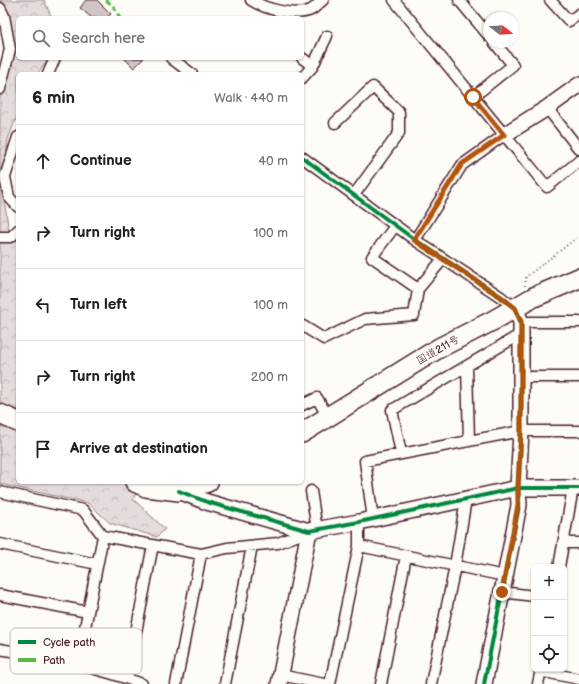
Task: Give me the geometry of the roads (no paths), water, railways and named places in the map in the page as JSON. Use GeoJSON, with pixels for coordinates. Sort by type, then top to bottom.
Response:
{"type":"FeatureCollection","features":[{"type":"Feature","properties":{"kind":"highway","name":"国道211号"},"geometry":{"type":"LineString","coordinates":[[304,432],[439,348],[520,317],[534,297],[579,278]]}},
{"type":"Feature","properties":{"kind":"highway"},"geometry":{"type":"LineString","coordinates":[[0,414],[16,421]]}},
{"type":"Feature","properties":{"kind":"highway"},"geometry":{"type":"LineString","coordinates":[[140,484],[146,487],[179,491],[202,484]]}},
{"type":"Feature","properties":{"kind":"street"},"geometry":{"type":"LineString","coordinates":[[259,2],[287,15],[311,10],[323,0]]}},
{"type":"Feature","properties":{"kind":"street"},"geometry":{"type":"LineString","coordinates":[[395,0],[547,187],[579,161]]}},
{"type":"Feature","properties":{"kind":"street"},"geometry":{"type":"LineString","coordinates":[[459,0],[483,29]]}},
{"type":"Feature","properties":{"kind":"street"},"geometry":{"type":"LineString","coordinates":[[550,0],[569,21],[579,14]]}},
{"type":"Feature","properties":{"kind":"street"},"geometry":{"type":"LineString","coordinates":[[0,8],[4,16],[10,49],[0,89]]}},
{"type":"Feature","properties":{"kind":"street"},"geometry":{"type":"LineString","coordinates":[[304,76],[313,66],[327,36]]}},
{"type":"Feature","properties":{"kind":"street"},"geometry":{"type":"LineString","coordinates":[[473,97],[513,65],[499,48]]}},
{"type":"Feature","properties":{"kind":"street"},"geometry":{"type":"LineString","coordinates":[[304,59],[313,66]]}},
{"type":"Feature","properties":{"kind":"street"},"geometry":{"type":"LineString","coordinates":[[49,72],[54,60]]}},
{"type":"Feature","properties":{"kind":"street"},"geometry":{"type":"LineString","coordinates":[[174,60],[189,72]]}},
{"type":"Feature","properties":{"kind":"street"},"geometry":{"type":"LineString","coordinates":[[414,240],[462,164],[579,85]]}},
{"type":"Feature","properties":{"kind":"street"},"geometry":{"type":"LineString","coordinates":[[335,123],[373,87],[399,112],[399,133],[354,195]]}},
{"type":"Feature","properties":{"kind":"street"},"geometry":{"type":"LineString","coordinates":[[547,108],[579,149]]}},
{"type":"Feature","properties":{"kind":"street"},"geometry":{"type":"LineString","coordinates":[[16,143],[4,177],[9,197],[16,205]]}},
{"type":"Feature","properties":{"kind":"street"},"geometry":{"type":"LineString","coordinates":[[304,158],[414,240],[501,297],[520,317],[579,322]]}},
{"type":"Feature","properties":{"kind":"street"},"geometry":{"type":"LineString","coordinates":[[395,226],[372,257],[418,289]]}},
{"type":"Feature","properties":{"kind":"street"},"geometry":{"type":"LineString","coordinates":[[0,237],[11,237],[16,232]]}},
{"type":"Feature","properties":{"kind":"street"},"geometry":{"type":"LineString","coordinates":[[304,327],[324,339],[365,319],[414,315],[418,289],[443,259]]}},
{"type":"Feature","properties":{"kind":"street"},"geometry":{"type":"LineString","coordinates":[[401,454],[392,410],[467,366],[520,317]]}},
{"type":"Feature","properties":{"kind":"street"},"geometry":{"type":"LineString","coordinates":[[484,684],[518,505],[521,431],[520,317]]}},
{"type":"Feature","properties":{"kind":"street"},"geometry":{"type":"LineString","coordinates":[[467,366],[469,441]]}},
{"type":"Feature","properties":{"kind":"street"},"geometry":{"type":"LineString","coordinates":[[520,377],[579,377]]}},
{"type":"Feature","properties":{"kind":"street"},"geometry":{"type":"LineString","coordinates":[[304,404],[317,398],[328,417]]}},
{"type":"Feature","properties":{"kind":"street"},"geometry":{"type":"LineString","coordinates":[[330,684],[359,546],[366,521],[365,460],[521,431],[579,431]]}},
{"type":"Feature","properties":{"kind":"street"},"geometry":{"type":"LineString","coordinates":[[0,492],[83,510],[103,536],[201,554],[227,548],[278,543],[313,531],[518,488],[576,488],[560,564]]}},
{"type":"Feature","properties":{"kind":"street"},"geometry":{"type":"LineString","coordinates":[[179,491],[207,502],[313,531]]}},
{"type":"Feature","properties":{"kind":"street"},"geometry":{"type":"LineString","coordinates":[[311,491],[313,531],[280,680],[324,684]]}},
{"type":"Feature","properties":{"kind":"street"},"geometry":{"type":"LineString","coordinates":[[431,684],[455,566],[466,499]]}},
{"type":"Feature","properties":{"kind":"street"},"geometry":{"type":"LineString","coordinates":[[85,628],[103,536]]}},
{"type":"Feature","properties":{"kind":"street"},"geometry":{"type":"LineString","coordinates":[[563,543],[579,543]]}},
{"type":"Feature","properties":{"kind":"street"},"geometry":{"type":"LineString","coordinates":[[0,544],[97,564]]}},
{"type":"Feature","properties":{"kind":"street"},"geometry":{"type":"LineString","coordinates":[[137,628],[153,545]]}},
{"type":"Feature","properties":{"kind":"street"},"geometry":{"type":"LineString","coordinates":[[225,684],[252,546]]}},
{"type":"Feature","properties":{"kind":"street"},"geometry":{"type":"LineString","coordinates":[[359,546],[505,576]]}},
{"type":"Feature","properties":{"kind":"street"},"geometry":{"type":"LineString","coordinates":[[176,684],[201,554]]}},
{"type":"Feature","properties":{"kind":"street"},"geometry":{"type":"LineString","coordinates":[[381,684],[406,556]]}},
{"type":"Feature","properties":{"kind":"street"},"geometry":{"type":"LineString","coordinates":[[502,592],[531,596]]}},
{"type":"Feature","properties":{"kind":"street"},"geometry":{"type":"LineString","coordinates":[[0,595],[88,612]]}},
{"type":"Feature","properties":{"kind":"street"},"geometry":{"type":"LineString","coordinates":[[0,649],[10,651]]}},
{"type":"Feature","properties":{"kind":"street"},"geometry":{"type":"LineString","coordinates":[[538,684],[540,672]]}},
{"type":"Feature","properties":{"kind":"street"},"geometry":{"type":"LineString","coordinates":[[549,672],[579,679]]}},
{"type":"Feature","properties":{"kind":"street"},"geometry":{"type":"LineString","coordinates":[[113,674],[142,684]]}},
{"type":"Feature","properties":{"kind":"street"},"geometry":{"type":"LineString","coordinates":[[127,678],[128,674]]}}]}
